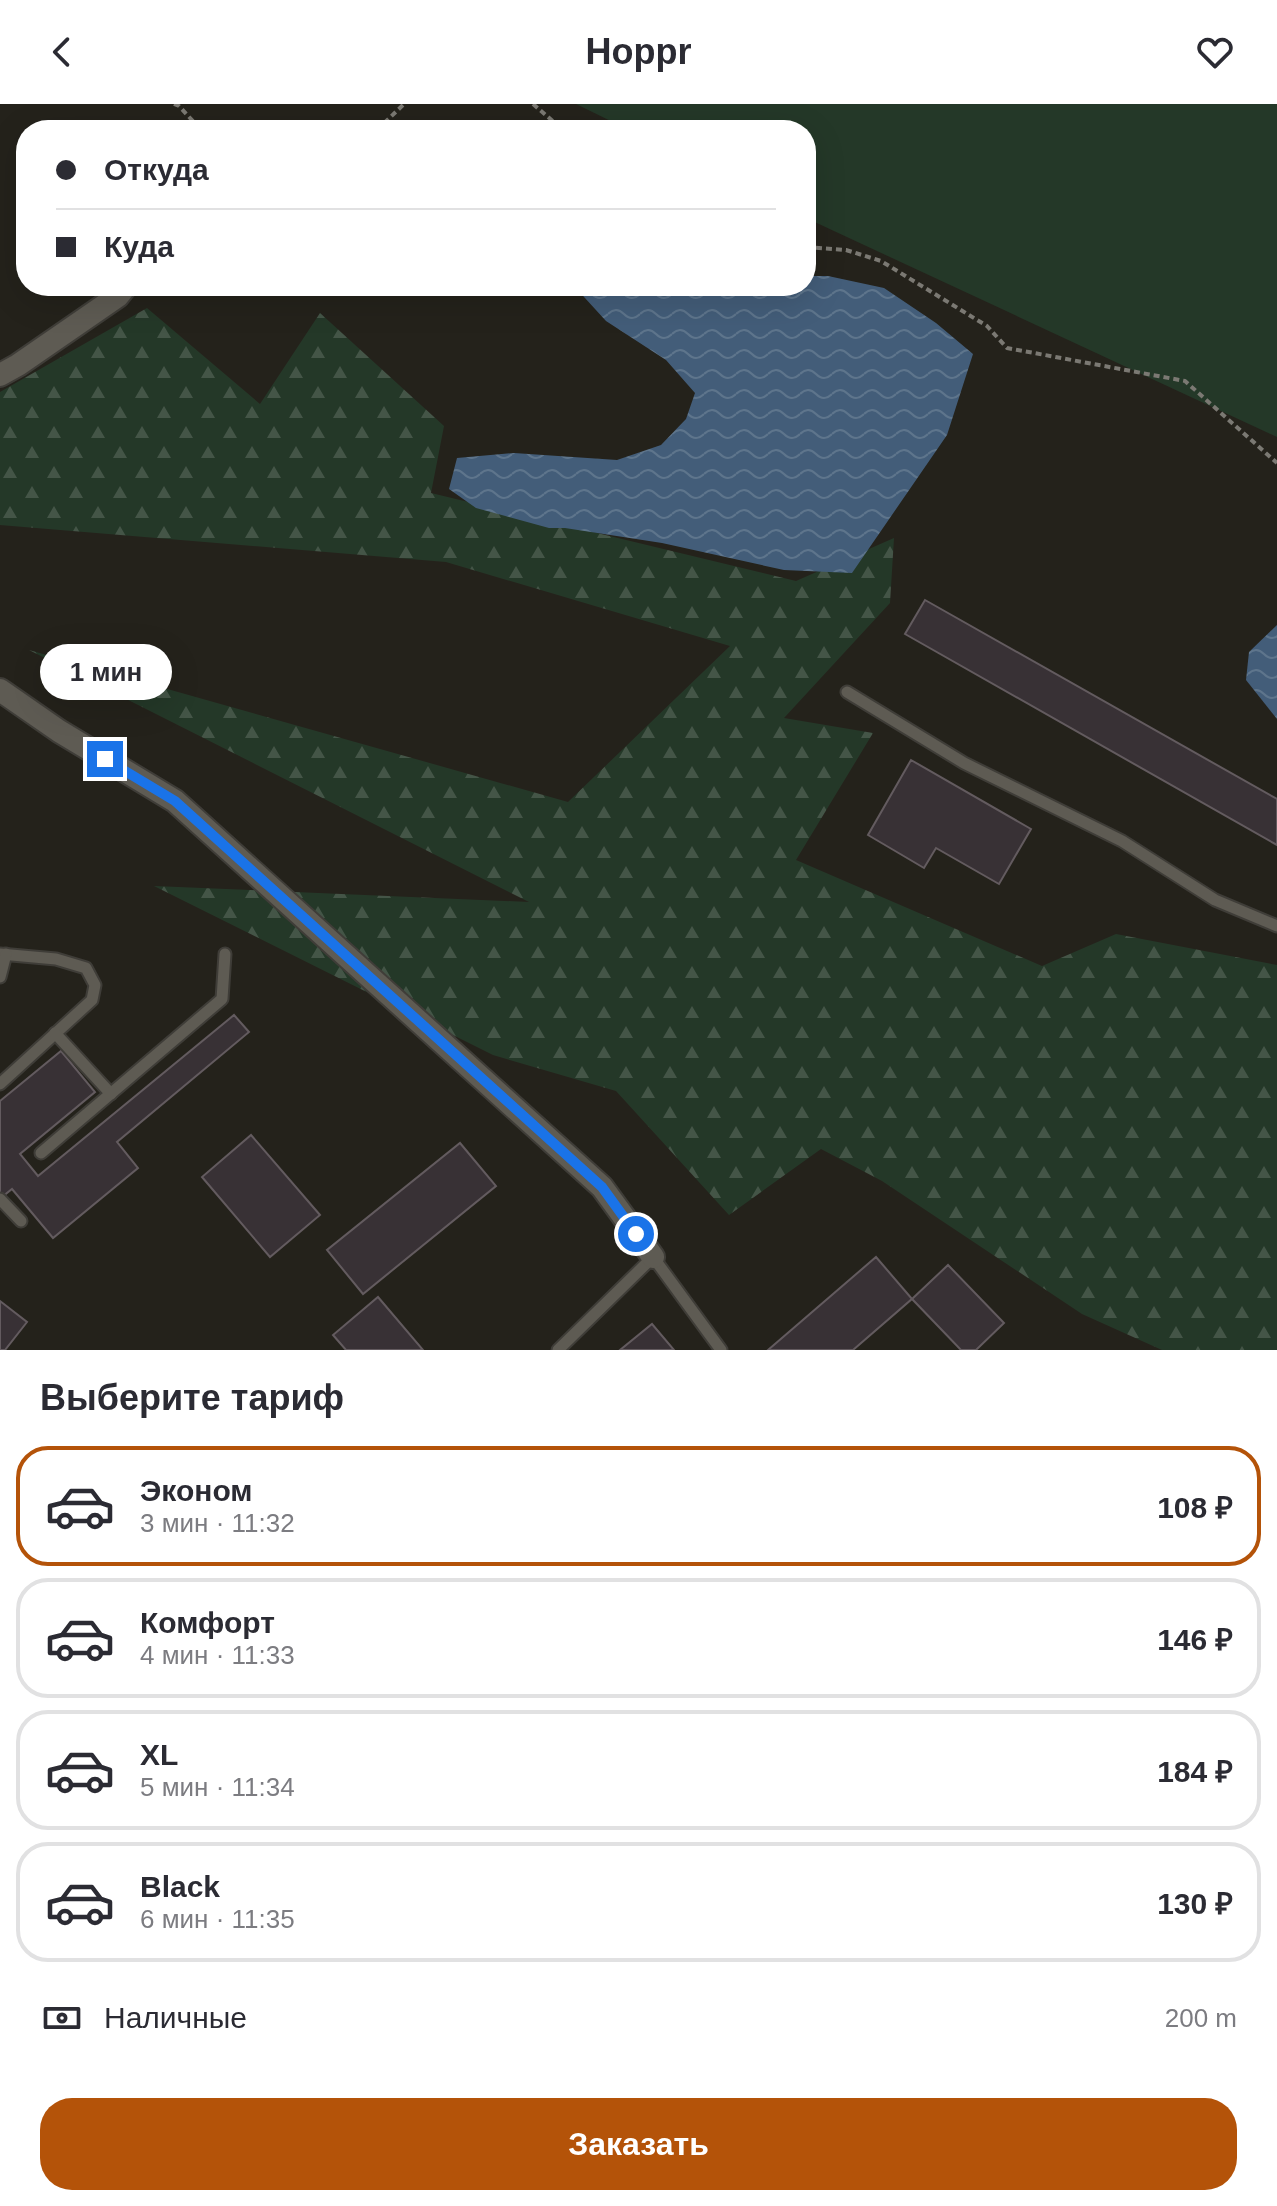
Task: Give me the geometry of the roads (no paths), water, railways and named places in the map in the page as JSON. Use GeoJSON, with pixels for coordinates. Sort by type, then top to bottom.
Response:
{"type":"FeatureCollection","features":[{"type":"Feature","properties":{"kind":"street"},"geometry":{"type":"LineString","coordinates":[[0,375],[118,296]]}},
{"type":"Feature","properties":{"kind":"street"},"geometry":{"type":"LineString","coordinates":[[0,690],[59,731],[175,801],[602,1187],[653,1257]]}},
{"type":"Feature","properties":{"kind":"lane"},"geometry":{"type":"LineString","coordinates":[[847,692],[964,763],[1122,841],[1215,900],[1277,926]]}},
{"type":"Feature","properties":{"kind":"lane"},"geometry":{"type":"LineString","coordinates":[[0,977],[3,954],[56,959],[86,968],[95,985],[92,1000],[0,1084]]}},
{"type":"Feature","properties":{"kind":"lane"},"geometry":{"type":"LineString","coordinates":[[41,1153],[222,999],[225,954]]}},
{"type":"Feature","properties":{"kind":"lane"},"geometry":{"type":"LineString","coordinates":[[55,1033],[111,1094]]}},
{"type":"Feature","properties":{"kind":"lane"},"geometry":{"type":"LineString","coordinates":[[0,1199],[21,1221]]}},
{"type":"Feature","properties":{"kind":"lane"},"geometry":{"type":"LineString","coordinates":[[558,1350],[653,1257],[721,1350]]}},
{"type":"Feature","properties":{"kind":"water"},"geometry":{"type":"Polygon","coordinates":[[[816,276],[828,276],[884,288],[936,323],[973,354],[947,435],[852,573],[784,570],[662,543],[549,528],[476,508],[449,489],[457,458],[514,453],[617,460],[661,445],[686,419],[695,393],[666,360],[606,321],[583,296],[816,296],[816,276]]]}},
{"type":"Feature","properties":{"kind":"water"},"geometry":{"type":"Polygon","coordinates":[[[1277,625],[1277,719],[1246,680],[1249,652],[1277,625]]]}}]}
